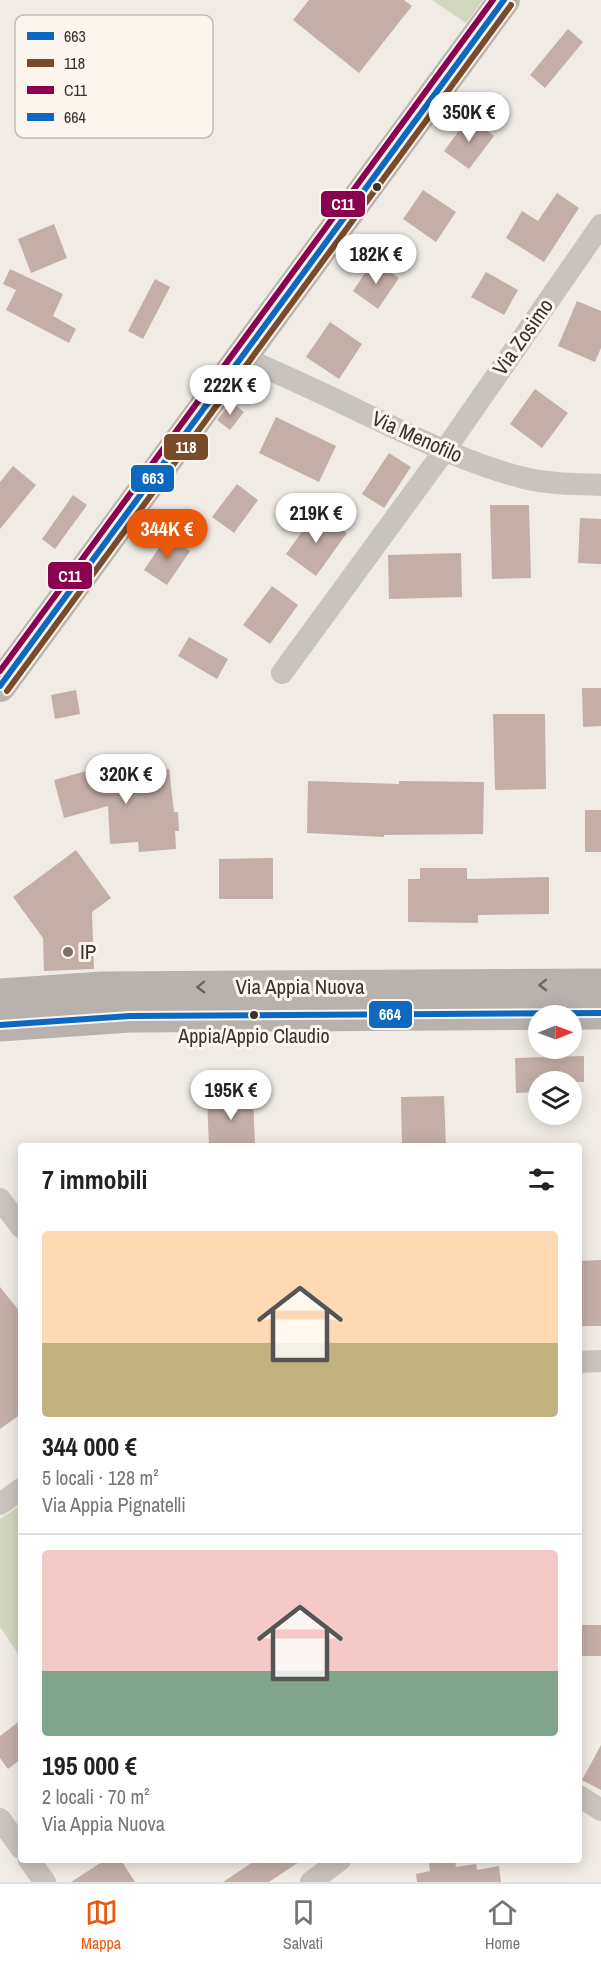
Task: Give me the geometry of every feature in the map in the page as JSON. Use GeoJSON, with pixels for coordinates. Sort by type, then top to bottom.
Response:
{"type":"FeatureCollection","features":[{"type":"Feature","properties":{"kind":"main road"},"geometry":{"type":"LineString","coordinates":[[0,686],[504,0]]}},
{"type":"Feature","properties":{"kind":"main road","name":"Via Appia Nuova"},"geometry":{"type":"LineString","coordinates":[[0,995],[91,989],[601,985]]}},
{"type":"Feature","properties":{"kind":"main road","name":"Via Appia Nuova"},"geometry":{"type":"LineString","coordinates":[[0,1025],[130,1016],[601,1013]]}},
{"type":"Feature","properties":{"kind":"street","name":"Via Zosimo"},"geometry":{"type":"LineString","coordinates":[[282,673],[445,450],[601,225]]}},
{"type":"Feature","properties":{"kind":"street","name":"Via Menofilo"},"geometry":{"type":"LineString","coordinates":[[242,357],[492,470],[526,478],[601,485]]}},
{"type":"Feature","properties":{"kind":"street"},"geometry":{"type":"LineString","coordinates":[[0,1199],[18,1223]]}},
{"type":"Feature","properties":{"kind":"street"},"geometry":{"type":"LineString","coordinates":[[582,1362],[601,1361]]}},
{"type":"Feature","properties":{"kind":"street"},"geometry":{"type":"LineString","coordinates":[[0,1504],[18,1491]]}},
{"type":"Feature","properties":{"kind":"street"},"geometry":{"type":"LineString","coordinates":[[582,1798],[601,1810]]}},
{"type":"Feature","properties":{"kind":"street"},"geometry":{"type":"LineString","coordinates":[[0,1819],[18,1844]]}},
{"type":"Feature","properties":{"kind":"street"},"geometry":{"type":"LineString","coordinates":[[31,1863],[45,1882]]}},
{"type":"Feature","properties":{"kind":"street"},"geometry":{"type":"LineString","coordinates":[[311,1882],[336,1863]]}},
{"type":"Feature","properties":{"kind":"green space"},"geometry":{"type":"Polygon","coordinates":[[[432,0],[483,0],[466,23],[432,0]]]}},
{"type":"Feature","properties":{"kind":"green space"},"geometry":{"type":"Polygon","coordinates":[[[18,1507],[18,1654],[0,1627],[0,1519],[18,1507]]]}},
{"type":"Feature","properties":{"kind":"building"},"geometry":{"type":"Polygon","coordinates":[[[309,0],[404,0],[412,6],[359,73],[293,20],[309,0]]]}},
{"type":"Feature","properties":{"kind":"building"},"geometry":{"type":"Polygon","coordinates":[[[568,29],[583,42],[545,88],[530,75],[568,29]]]}},
{"type":"Feature","properties":{"kind":"building"},"geometry":{"type":"Polygon","coordinates":[[[469,117],[494,136],[469,169],[444,151],[469,117]]]}},
{"type":"Feature","properties":{"kind":"building"},"geometry":{"type":"Polygon","coordinates":[[[423,190],[456,212],[436,242],[403,219],[423,190]]]}},
{"type":"Feature","properties":{"kind":"building"},"geometry":{"type":"Polygon","coordinates":[[[557,193],[579,208],[544,262],[506,238],[522,211],[538,221],[557,193]]]}},
{"type":"Feature","properties":{"kind":"building"},"geometry":{"type":"Polygon","coordinates":[[[54,224],[67,258],[31,273],[18,239],[54,224]]]}},
{"type":"Feature","properties":{"kind":"building"},"geometry":{"type":"Polygon","coordinates":[[[373,261],[399,278],[378,309],[353,291],[373,261]]]}},
{"type":"Feature","properties":{"kind":"building"},"geometry":{"type":"Polygon","coordinates":[[[10,269],[63,294],[53,316],[76,329],[69,343],[6,310],[16,290],[3,284],[10,269]]]}},
{"type":"Feature","properties":{"kind":"building"},"geometry":{"type":"Polygon","coordinates":[[[486,272],[518,290],[504,315],[471,297],[486,272]]]}},
{"type":"Feature","properties":{"kind":"building"},"geometry":{"type":"Polygon","coordinates":[[[155,279],[170,287],[143,339],[128,331],[155,279]]]}},
{"type":"Feature","properties":{"kind":"building"},"geometry":{"type":"Polygon","coordinates":[[[577,301],[601,311],[601,348],[595,362],[558,346],[577,301]]]}},
{"type":"Feature","properties":{"kind":"building"},"geometry":{"type":"Polygon","coordinates":[[[330,322],[362,344],[339,379],[306,357],[330,322]]]}},
{"type":"Feature","properties":{"kind":"building"},"geometry":{"type":"Polygon","coordinates":[[[535,389],[568,413],[542,448],[510,424],[535,389]]]}},
{"type":"Feature","properties":{"kind":"building"},"geometry":{"type":"Polygon","coordinates":[[[231,402],[244,412],[230,430],[217,420],[231,402]]]}},
{"type":"Feature","properties":{"kind":"building"},"geometry":{"type":"Polygon","coordinates":[[[276,417],[336,446],[319,482],[259,453],[276,417]]]}},
{"type":"Feature","properties":{"kind":"building"},"geometry":{"type":"Polygon","coordinates":[[[389,453],[411,467],[384,508],[362,494],[389,453]]]}},
{"type":"Feature","properties":{"kind":"building"},"geometry":{"type":"Polygon","coordinates":[[[13,466],[36,485],[0,529],[0,482],[13,466]]]}},
{"type":"Feature","properties":{"kind":"building"},"geometry":{"type":"Polygon","coordinates":[[[237,484],[258,500],[234,533],[212,517],[237,484]]]}},
{"type":"Feature","properties":{"kind":"building"},"geometry":{"type":"Polygon","coordinates":[[[73,495],[87,505],[55,549],[42,539],[73,495]]]}},
{"type":"Feature","properties":{"kind":"building"},"geometry":{"type":"Polygon","coordinates":[[[490,505],[529,505],[531,578],[492,579],[490,505]]]}},
{"type":"Feature","properties":{"kind":"building"},"geometry":{"type":"Polygon","coordinates":[[[317,511],[347,533],[316,576],[286,554],[317,511]]]}},
{"type":"Feature","properties":{"kind":"building"},"geometry":{"type":"Polygon","coordinates":[[[580,518],[601,519],[601,564],[578,563],[580,518]]]}},
{"type":"Feature","properties":{"kind":"building"},"geometry":{"type":"Polygon","coordinates":[[[167,536],[190,551],[167,585],[144,570],[167,536]]]}},
{"type":"Feature","properties":{"kind":"building"},"geometry":{"type":"Polygon","coordinates":[[[461,553],[462,597],[389,599],[388,555],[461,553]]]}},
{"type":"Feature","properties":{"kind":"building"},"geometry":{"type":"Polygon","coordinates":[[[272,586],[298,605],[270,644],[243,625],[272,586]]]}},
{"type":"Feature","properties":{"kind":"building"},"geometry":{"type":"Polygon","coordinates":[[[189,637],[228,659],[217,679],[178,656],[189,637]]]}},
{"type":"Feature","properties":{"kind":"building"},"geometry":{"type":"Polygon","coordinates":[[[582,688],[601,688],[601,726],[583,727],[582,688]]]}},
{"type":"Feature","properties":{"kind":"building"},"geometry":{"type":"Polygon","coordinates":[[[76,690],[80,714],[55,719],[51,695],[76,690]]]}},
{"type":"Feature","properties":{"kind":"building"},"geometry":{"type":"Polygon","coordinates":[[[493,714],[545,714],[546,789],[495,790],[493,714]]]}},
{"type":"Feature","properties":{"kind":"building"},"geometry":{"type":"Polygon","coordinates":[[[97,768],[99,776],[169,769],[174,812],[178,812],[179,831],[175,831],[176,849],[139,852],[138,842],[110,844],[108,806],[64,818],[54,780],[97,768]]]}},
{"type":"Feature","properties":{"kind":"building"},"geometry":{"type":"Polygon","coordinates":[[[308,781],[399,784],[399,781],[484,782],[483,834],[384,835],[384,837],[307,833],[308,781]]]}},
{"type":"Feature","properties":{"kind":"building"},"geometry":{"type":"Polygon","coordinates":[[[585,810],[601,810],[601,852],[585,852],[585,810]]]}},
{"type":"Feature","properties":{"kind":"building"},"geometry":{"type":"Polygon","coordinates":[[[76,850],[111,898],[92,912],[94,969],[44,971],[43,938],[13,897],[76,850]]]}},
{"type":"Feature","properties":{"kind":"building"},"geometry":{"type":"Polygon","coordinates":[[[273,858],[273,899],[219,899],[219,859],[273,858]]]}},
{"type":"Feature","properties":{"kind":"building"},"geometry":{"type":"Polygon","coordinates":[[[420,868],[467,868],[467,879],[549,877],[549,914],[478,915],[478,923],[408,922],[408,879],[420,879],[420,868]]]}},
{"type":"Feature","properties":{"kind":"building"},"geometry":{"type":"Polygon","coordinates":[[[584,1056],[584,1082],[582,1082],[582,1071],[528,1071],[528,1092],[516,1093],[515,1058],[582,1059],[584,1056]]]}},
{"type":"Feature","properties":{"kind":"building"},"geometry":{"type":"Polygon","coordinates":[[[253,1096],[255,1143],[209,1143],[207,1098],[253,1096]]]}},
{"type":"Feature","properties":{"kind":"building"},"geometry":{"type":"Polygon","coordinates":[[[444,1096],[446,1143],[402,1143],[401,1097],[444,1096]]]}},
{"type":"Feature","properties":{"kind":"building"},"geometry":{"type":"Polygon","coordinates":[[[601,1260],[601,1326],[582,1326],[582,1261],[601,1260]]]}},
{"type":"Feature","properties":{"kind":"building"},"geometry":{"type":"Polygon","coordinates":[[[0,1287],[18,1309],[18,1416],[0,1429],[0,1287]]]}},
{"type":"Feature","properties":{"kind":"building"},"geometry":{"type":"Polygon","coordinates":[[[582,1625],[601,1625],[601,1656],[582,1656],[582,1625]]]}},
{"type":"Feature","properties":{"kind":"building"},"geometry":{"type":"Polygon","coordinates":[[[18,1722],[18,1761],[8,1769],[0,1758],[0,1736],[18,1722]]]}},
{"type":"Feature","properties":{"kind":"building"},"geometry":{"type":"Polygon","coordinates":[[[601,1745],[601,1790],[582,1780],[601,1745]]]}},
{"type":"Feature","properties":{"kind":"building"},"geometry":{"type":"Polygon","coordinates":[[[100,1863],[123,1863],[135,1882],[71,1882],[100,1863]]]}},
{"type":"Feature","properties":{"kind":"building"},"geometry":{"type":"Polygon","coordinates":[[[252,1863],[298,1863],[269,1882],[223,1882],[252,1863]]]}},
{"type":"Feature","properties":{"kind":"building"},"geometry":{"type":"Polygon","coordinates":[[[429,1863],[455,1863],[456,1867],[476,1864],[477,1870],[499,1866],[501,1882],[417,1882],[416,1874],[430,1871],[429,1863]]]}},
{"type":"Feature","properties":{"kind":"transit line","name":"C11"},"geometry":{"type":"LineString","coordinates":[[0,671],[493,0]]}},
{"type":"Feature","properties":{"kind":"transit line","name":"663"},"geometry":{"type":"LineString","coordinates":[[0,686],[504,0]]}},
{"type":"Feature","properties":{"kind":"transit line","name":"118"},"geometry":{"type":"LineString","coordinates":[[7,691],[511,5]]}},
{"type":"Feature","properties":{"kind":"transit line","name":"664"},"geometry":{"type":"LineString","coordinates":[[0,1025],[130,1016],[601,1013]]}},
{"type":"Feature","properties":{"kind":"place","name":"IP"},"geometry":{"type":"Point","coordinates":[68,952]}},
{"type":"Feature","properties":{"kind":"place","name":"Appia/Appio Claudio"},"geometry":{"type":"Point","coordinates":[254,1015]}}]}
